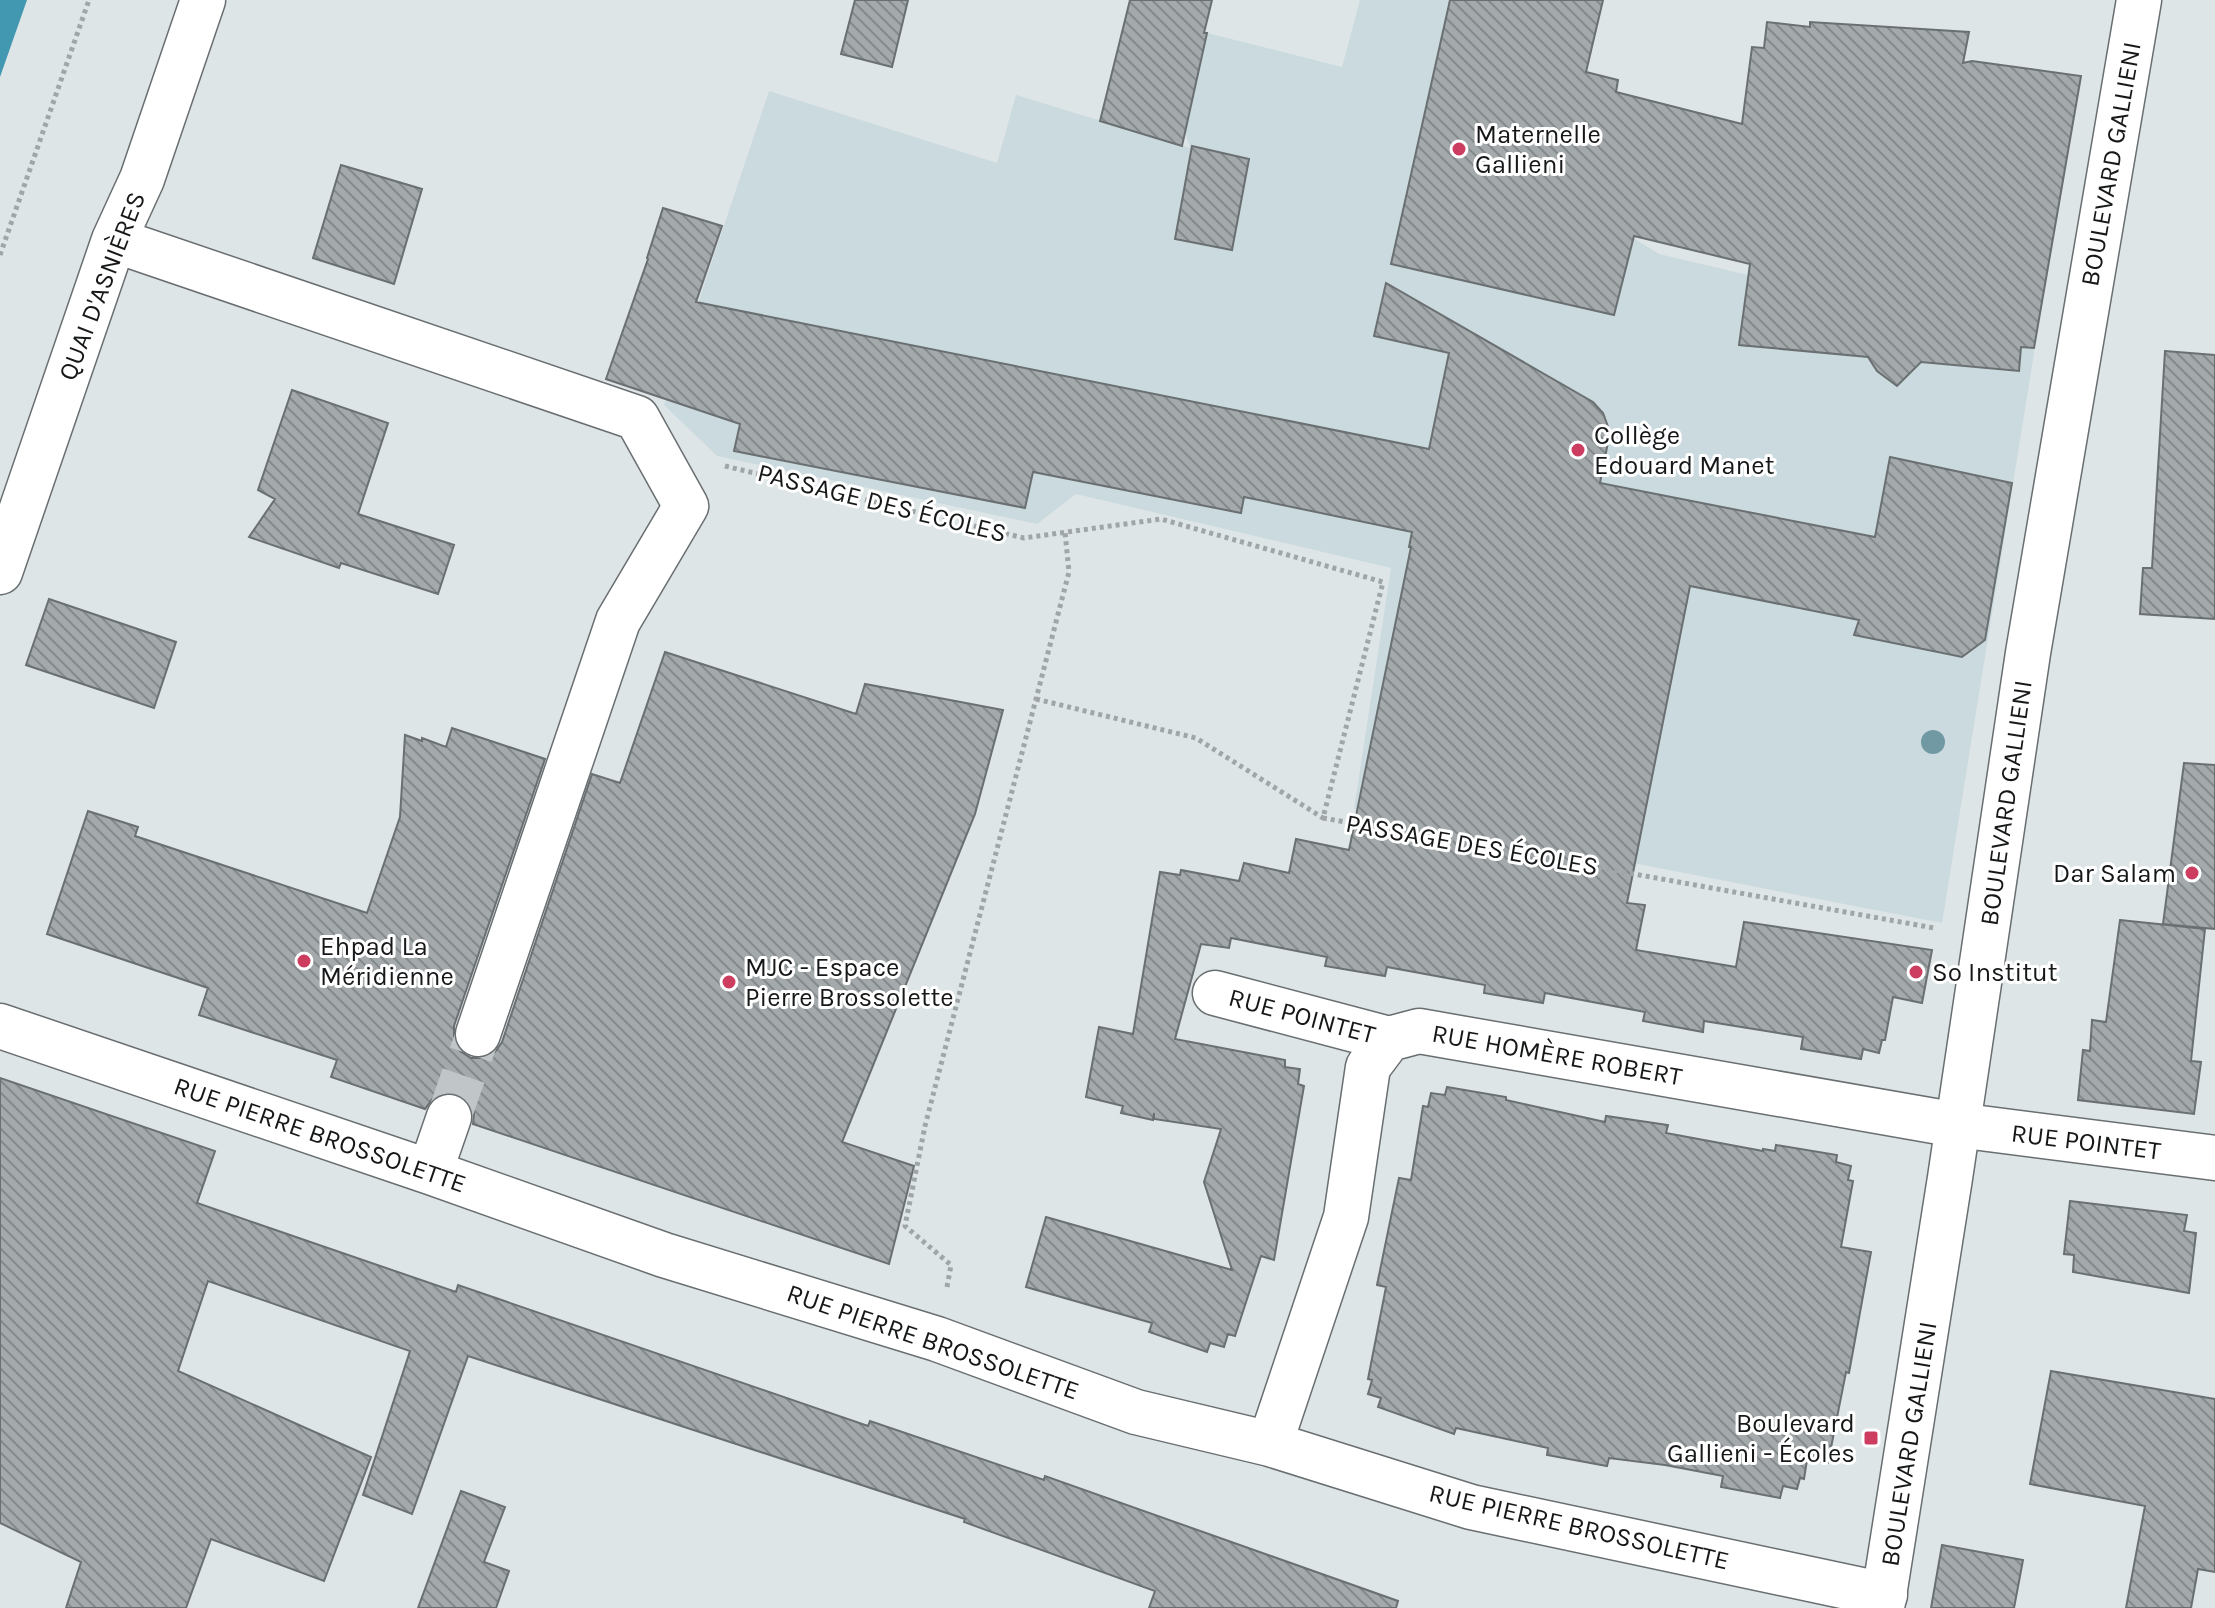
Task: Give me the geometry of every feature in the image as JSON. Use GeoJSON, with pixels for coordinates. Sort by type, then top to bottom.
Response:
{"type":"FeatureCollection","features":[{"type":"Feature","properties":{"kind":"street","name":"QUAI D'ASNIÈRES"},"geometry":{"type":"LineString","coordinates":[[0,572],[114,240],[142,179],[203,0]]}},
{"type":"Feature","properties":{"kind":"street","name":"BOULEVARD GALLIENI"},"geometry":{"type":"LineString","coordinates":[[1883,1601],[2028,653],[2139,0]]}},
{"type":"Feature","properties":{"kind":"street"},"geometry":{"type":"LineString","coordinates":[[114,240],[645,434],[686,506],[618,621],[478,1034]]}},
{"type":"Feature","properties":{"kind":"street","name":"RUE POINTET"},"geometry":{"type":"LineString","coordinates":[[1215,993],[1389,1039]]}},
{"type":"Feature","properties":{"kind":"street","name":"RUE PIERRE BROSSOLETTE"},"geometry":{"type":"LineString","coordinates":[[0,1026],[664,1255],[937,1339],[1136,1412],[1270,1444],[1471,1507],[1883,1601]]}},
{"type":"Feature","properties":{"kind":"street","name":"RUE HOMÈRE ROBERT"},"geometry":{"type":"LineString","coordinates":[[1389,1039],[1419,1031],[1957,1125]]}},
{"type":"Feature","properties":{"kind":"street"},"geometry":{"type":"LineString","coordinates":[[1270,1444],[1346,1217],[1368,1067],[1389,1039]]}},
{"type":"Feature","properties":{"kind":"street"},"geometry":{"type":"LineString","coordinates":[[430,1172],[449,1117]]}},
{"type":"Feature","properties":{"kind":"street","name":"RUE POINTET"},"geometry":{"type":"LineString","coordinates":[[1957,1125],[2215,1158]]}},
{"type":"Feature","properties":{"kind":"path"},"geometry":{"type":"LineString","coordinates":[[0,255],[89,0]]}},
{"type":"Feature","properties":{"kind":"path","name":"PASSAGE DES ÉCOLES"},"geometry":{"type":"LineString","coordinates":[[645,434],[1024,538],[1161,519],[1383,582],[1323,818],[1986,938]]}},
{"type":"Feature","properties":{"kind":"path"},"geometry":{"type":"LineString","coordinates":[[937,1339],[951,1265],[905,1226],[929,1111],[1069,572],[1065,532]]}},
{"type":"Feature","properties":{"kind":"path"},"geometry":{"type":"LineString","coordinates":[[1036,699],[1196,738],[1323,818]]}},
{"type":"Feature","properties":{"kind":"shaded area","name":"Collège Edouard Manet"},"geometry":{"type":"Polygon","coordinates":[[[1360,0],[1476,0],[1597,27],[1574,132],[1629,235],[1659,254],[1778,282],[2042,304],[1942,923],[1354,809],[1391,568],[1076,494],[1037,524],[717,456],[664,405],[769,91],[997,163],[1016,95],[1190,148],[1185,132],[1207,33],[1342,67],[1360,0]]]}},
{"type":"Feature","properties":{"kind":"water"},"geometry":{"type":"Polygon","coordinates":[[[0,0],[27,0],[0,77],[0,0]]]}},
{"type":"Feature","properties":{"kind":"building"},"geometry":{"type":"Polygon","coordinates":[[[855,0],[908,0],[892,67],[841,54],[855,0]]]}},
{"type":"Feature","properties":{"kind":"building"},"geometry":{"type":"Polygon","coordinates":[[[1130,0],[1212,0],[1182,146],[1100,121],[1130,0]]]}},
{"type":"Feature","properties":{"kind":"building"},"geometry":{"type":"Polygon","coordinates":[[[1450,0],[1603,0],[1586,72],[1618,80],[1616,92],[1742,124],[1752,47],[1764,48],[1767,22],[1810,27],[1810,22],[1969,32],[1963,63],[1972,61],[2081,76],[2034,348],[2021,347],[2019,371],[1921,362],[1897,386],[1877,371],[1868,357],[1739,345],[1750,264],[1634,236],[1614,315],[1391,264],[1450,0]]]}},
{"type":"Feature","properties":{"kind":"building"},"geometry":{"type":"Polygon","coordinates":[[[1192,146],[1249,159],[1232,250],[1175,239],[1192,146]]]}},
{"type":"Feature","properties":{"kind":"building"},"geometry":{"type":"Polygon","coordinates":[[[341,165],[422,189],[394,284],[313,258],[341,165]]]}},
{"type":"Feature","properties":{"kind":"building"},"geometry":{"type":"Polygon","coordinates":[[[663,208],[722,226],[696,302],[1429,449],[1449,353],[1374,336],[1386,283],[1593,402],[1603,413],[1610,432],[1600,483],[1875,537],[1890,457],[2012,483],[1985,640],[1962,657],[1854,635],[1859,620],[1690,586],[1627,903],[1645,905],[1636,950],[1736,967],[1744,922],[1932,950],[1922,1003],[1893,997],[1885,1040],[1882,1040],[1879,1053],[1863,1049],[1861,1059],[1801,1049],[1803,1037],[1704,1021],[1703,1032],[1643,1021],[1645,1012],[1545,993],[1543,1003],[1484,993],[1485,985],[1387,967],[1385,976],[1325,966],[1327,957],[1231,938],[1229,948],[1201,944],[1175,1039],[1285,1060],[1285,1067],[1300,1069],[1298,1084],[1304,1086],[1274,1260],[1261,1256],[1235,1336],[1228,1334],[1224,1347],[1210,1343],[1207,1352],[1149,1332],[1152,1323],[1026,1287],[1046,1217],[1232,1270],[1204,1182],[1221,1129],[1154,1119],[1154,1113],[1153,1120],[1121,1113],[1123,1106],[1086,1097],[1099,1027],[1133,1034],[1160,872],[1180,875],[1181,870],[1239,881],[1244,863],[1289,873],[1296,839],[1349,850],[1412,532],[1244,497],[1241,513],[1033,472],[1025,508],[734,451],[740,424],[606,379],[663,208]]]}},
{"type":"Feature","properties":{"kind":"building"},"geometry":{"type":"Polygon","coordinates":[[[2165,351],[2215,355],[2215,619],[2140,614],[2143,568],[2152,568],[2165,351]]]}},
{"type":"Feature","properties":{"kind":"building"},"geometry":{"type":"Polygon","coordinates":[[[292,390],[388,423],[358,514],[454,545],[438,594],[341,563],[339,568],[249,537],[275,499],[258,490],[292,390]]]}},
{"type":"Feature","properties":{"kind":"building"},"geometry":{"type":"Polygon","coordinates":[[[49,599],[176,642],[154,708],[26,665],[49,599]]]}},
{"type":"Feature","properties":{"kind":"building","name":"MJC - Espace Pierre Brossolette"},"geometry":{"type":"Polygon","coordinates":[[[665,652],[856,714],[865,684],[1003,710],[975,814],[842,1142],[914,1166],[889,1264],[473,1124],[474,1113],[468,1101],[456,1093],[445,1092],[433,1098],[425,1109],[331,1077],[337,1060],[199,1015],[208,988],[47,934],[88,811],[138,827],[135,836],[367,913],[400,817],[405,735],[446,747],[452,728],[545,759],[454,1026],[454,1040],[460,1051],[471,1058],[484,1058],[495,1052],[502,1042],[592,774],[620,783],[665,652]]]}},
{"type":"Feature","properties":{"kind":"building"},"geometry":{"type":"Polygon","coordinates":[[[2184,763],[2215,765],[2215,929],[2163,924],[2184,763]]]}},
{"type":"Feature","properties":{"kind":"building"},"geometry":{"type":"Polygon","coordinates":[[[2120,920],[2205,929],[2191,1061],[2201,1062],[2194,1114],[2078,1100],[2083,1050],[2090,1051],[2092,1020],[2106,1022],[2120,920]]]}},
{"type":"Feature","properties":{"kind":"building"},"geometry":{"type":"Polygon","coordinates":[[[0,1078],[215,1151],[197,1203],[456,1292],[458,1285],[868,1426],[870,1421],[1044,1480],[1045,1476],[1398,1601],[1396,1608],[1149,1608],[1155,1591],[964,1522],[965,1519],[468,1356],[412,1514],[363,1495],[410,1351],[208,1281],[178,1371],[371,1457],[324,1581],[211,1539],[186,1608],[66,1608],[81,1562],[0,1523],[0,1078]]]}},
{"type":"Feature","properties":{"kind":"building"},"geometry":{"type":"Polygon","coordinates":[[[1447,1087],[1506,1097],[1506,1100],[1605,1122],[1606,1116],[1668,1125],[1666,1133],[1763,1151],[1775,1151],[1776,1145],[1837,1155],[1836,1162],[1851,1166],[1848,1180],[1853,1181],[1841,1247],[1871,1252],[1849,1373],[1846,1372],[1828,1463],[1807,1460],[1804,1479],[1800,1478],[1797,1489],[1783,1486],[1780,1498],[1721,1487],[1723,1476],[1609,1458],[1607,1466],[1547,1455],[1548,1448],[1456,1428],[1454,1434],[1378,1407],[1381,1398],[1368,1394],[1372,1380],[1368,1379],[1386,1287],[1377,1285],[1399,1178],[1411,1180],[1423,1106],[1428,1107],[1431,1093],[1445,1095],[1447,1087]]]}},
{"type":"Feature","properties":{"kind":"building"},"geometry":{"type":"Polygon","coordinates":[[[2070,1201],[2187,1215],[2184,1231],[2196,1233],[2189,1293],[2073,1272],[2074,1255],[2064,1254],[2070,1201]]]}},
{"type":"Feature","properties":{"kind":"building"},"geometry":{"type":"Polygon","coordinates":[[[2051,1371],[2215,1399],[2215,1572],[2198,1569],[2191,1608],[2126,1608],[2145,1506],[2030,1484],[2051,1371]]]}},
{"type":"Feature","properties":{"kind":"building"},"geometry":{"type":"Polygon","coordinates":[[[461,1491],[505,1507],[484,1562],[509,1571],[496,1608],[418,1608],[461,1491]]]}},
{"type":"Feature","properties":{"kind":"building"},"geometry":{"type":"Polygon","coordinates":[[[1942,1545],[2023,1560],[2014,1608],[1931,1608],[1942,1545]]]}},
{"type":"Feature","properties":{"kind":"tunnel"},"geometry":{"type":"LineString","coordinates":[[449,1117],[478,1034]]}},
{"type":"Feature","properties":{"kind":"place","name":"Maternelle Gallieni"},"geometry":{"type":"Point","coordinates":[1459,149]}},
{"type":"Feature","properties":{"kind":"place","name":"Collège Edouard Manet"},"geometry":{"type":"Point","coordinates":[1578,450]}},
{"type":"Feature","properties":{"kind":"place","name":"Dar Salam"},"geometry":{"type":"Point","coordinates":[2192,873]}},
{"type":"Feature","properties":{"kind":"place","name":"Ehpad La Méridienne"},"geometry":{"type":"Point","coordinates":[304,961]}},
{"type":"Feature","properties":{"kind":"place","name":"So Institut"},"geometry":{"type":"Point","coordinates":[1916,972]}},
{"type":"Feature","properties":{"kind":"place","name":"MJC - Espace Pierre Brossolette"},"geometry":{"type":"Point","coordinates":[729,982]}},
{"type":"Feature","properties":{"kind":"place","name":"Boulevard Gallieni - Écoles"},"geometry":{"type":"Point","coordinates":[1871,1438]}}]}
